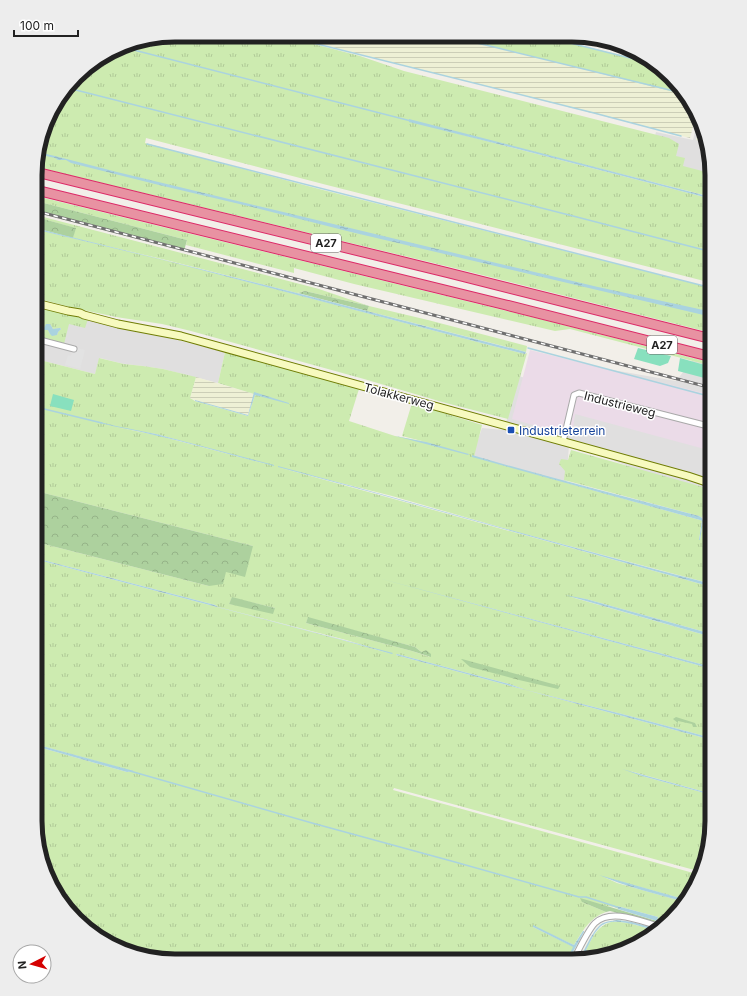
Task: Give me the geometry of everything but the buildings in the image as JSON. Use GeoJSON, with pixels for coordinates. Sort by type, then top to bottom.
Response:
{"type":"FeatureCollection","features":[{"type":"Feature","properties":{"kind":"highway","name":"A27"},"geometry":{"type":"LineString","coordinates":[[42,173],[705,337]]}},
{"type":"Feature","properties":{"kind":"highway","name":"A27"},"geometry":{"type":"LineString","coordinates":[[42,191],[705,355]]}},
{"type":"Feature","properties":{"kind":"main road","name":"Tolakkerweg"},"geometry":{"type":"LineString","coordinates":[[42,304],[68,311],[71,314],[79,316],[84,315],[118,324],[181,336],[705,482]]}},
{"type":"Feature","properties":{"kind":"street"},"geometry":{"type":"LineString","coordinates":[[42,341],[74,349]]}},
{"type":"Feature","properties":{"kind":"street","name":"Industrieweg"},"geometry":{"type":"LineString","coordinates":[[563,442],[574,395],[579,393],[705,425]]}},
{"type":"Feature","properties":{"kind":"street"},"geometry":{"type":"LineString","coordinates":[[577,954],[590,929],[601,919],[619,916],[655,925]]}},
{"type":"Feature","properties":{"kind":"shaded area"},"geometry":{"type":"Polygon","coordinates":[[[696,128],[704,157],[705,175],[645,179],[656,132],[693,140],[696,128]]]}},
{"type":"Feature","properties":{"kind":"shaded area"},"geometry":{"type":"Polygon","coordinates":[[[42,306],[225,352],[218,383],[163,369],[124,364],[100,358],[95,374],[42,361],[42,306]]]}},
{"type":"Feature","properties":{"kind":"shaded area"},"geometry":{"type":"Polygon","coordinates":[[[705,345],[705,523],[702,492],[569,445],[566,485],[471,460],[482,428],[504,430],[519,376],[549,386],[567,362],[676,381],[705,345]]]}},
{"type":"Feature","properties":{"kind":"shaded area"},"geometry":{"type":"Polygon","coordinates":[[[73,347],[85,350],[80,369],[65,365],[68,355],[71,356],[73,347]]]}},
{"type":"Feature","properties":{"kind":"shaded area"},"geometry":{"type":"Polygon","coordinates":[[[530,350],[705,393],[705,449],[575,414],[572,436],[512,419],[530,350]]]}},
{"type":"Feature","properties":{"kind":"green space"},"geometry":{"type":"Polygon","coordinates":[[[175,42],[306,42],[360,56],[404,71],[669,138],[679,144],[676,156],[685,158],[683,166],[705,172],[705,195],[409,120],[705,197],[705,281],[146,138],[145,143],[323,190],[705,286],[705,331],[450,267],[42,169],[43,157],[49,132],[60,108],[69,94],[87,75],[108,60],[132,49],[157,43],[175,42]]]}},
{"type":"Feature","properties":{"kind":"green space"},"geometry":{"type":"Polygon","coordinates":[[[313,42],[475,42],[677,93],[694,122],[690,138],[313,42]]]}},
{"type":"Feature","properties":{"kind":"green space"},"geometry":{"type":"Polygon","coordinates":[[[475,42],[566,42],[637,59],[653,69],[677,93],[475,42]]]}},
{"type":"Feature","properties":{"kind":"green space"},"geometry":{"type":"Polygon","coordinates":[[[698,133],[700,141],[696,140],[698,133]]]}},
{"type":"Feature","properties":{"kind":"green space"},"geometry":{"type":"Polygon","coordinates":[[[42,197],[540,319],[705,361],[705,364],[570,329],[555,331],[354,284],[294,268],[294,273],[186,245],[187,240],[42,203],[42,197]]]}},
{"type":"Feature","properties":{"kind":"green space"},"geometry":{"type":"Polygon","coordinates":[[[42,203],[187,240],[184,251],[42,214],[42,203]]]}},
{"type":"Feature","properties":{"kind":"green space"},"geometry":{"type":"Polygon","coordinates":[[[42,217],[319,289],[369,306],[305,291],[297,293],[73,238],[75,228],[42,219],[42,217]]]}},
{"type":"Feature","properties":{"kind":"green space"},"geometry":{"type":"Polygon","coordinates":[[[42,219],[76,228],[73,238],[43,230],[42,219]]]}},
{"type":"Feature","properties":{"kind":"green space"},"geometry":{"type":"Polygon","coordinates":[[[42,230],[489,345],[525,354],[527,353],[508,419],[442,402],[191,331],[162,324],[116,317],[42,300],[42,230]]]}},
{"type":"Feature","properties":{"kind":"green space"},"geometry":{"type":"Polygon","coordinates":[[[305,291],[369,306],[367,311],[298,293],[305,291]]]}},
{"type":"Feature","properties":{"kind":"green space"},"geometry":{"type":"Polygon","coordinates":[[[369,306],[527,346],[526,352],[367,311],[369,306]]]}},
{"type":"Feature","properties":{"kind":"green space"},"geometry":{"type":"Polygon","coordinates":[[[42,308],[88,319],[85,328],[69,324],[64,344],[42,337],[42,308]],[[50,324],[46,325],[44,330],[48,330],[50,334],[57,335],[61,328],[53,329],[50,324]]]}},
{"type":"Feature","properties":{"kind":"green space"},"geometry":{"type":"Polygon","coordinates":[[[638,348],[671,356],[668,363],[660,366],[634,359],[638,348]]]}},
{"type":"Feature","properties":{"kind":"green space"},"geometry":{"type":"Polygon","coordinates":[[[225,352],[359,389],[349,421],[395,436],[426,442],[402,436],[412,403],[482,425],[474,457],[700,520],[702,521],[699,540],[703,521],[705,521],[705,582],[517,532],[392,496],[278,467],[705,585],[705,632],[586,599],[571,597],[705,635],[705,665],[419,589],[705,667],[705,736],[528,690],[705,738],[705,792],[630,771],[642,776],[705,793],[705,830],[695,870],[394,788],[393,790],[694,873],[680,898],[604,877],[617,883],[679,900],[661,920],[657,919],[658,917],[617,906],[618,909],[582,902],[606,912],[595,918],[583,930],[574,945],[533,926],[574,947],[570,954],[175,954],[157,953],[140,949],[124,944],[108,936],[94,927],[81,915],[64,895],[49,864],[43,839],[42,748],[127,772],[132,771],[42,746],[42,561],[392,654],[346,640],[42,560],[42,544],[209,586],[253,546],[42,493],[42,361],[95,374],[99,358],[124,364],[163,369],[196,377],[190,398],[195,401],[248,416],[255,395],[218,383],[225,352]],[[116,427],[156,435],[274,466],[156,434],[116,427]],[[232,598],[229,604],[275,609],[275,608],[232,598]],[[308,618],[306,623],[430,657],[415,647],[308,618]],[[397,654],[396,655],[526,690],[509,684],[397,654]]]}},
{"type":"Feature","properties":{"kind":"green space"},"geometry":{"type":"Polygon","coordinates":[[[680,358],[705,365],[705,378],[678,371],[680,358]]]}},
{"type":"Feature","properties":{"kind":"green space"},"geometry":{"type":"Polygon","coordinates":[[[196,377],[254,394],[248,415],[190,398],[196,377]]]}},
{"type":"Feature","properties":{"kind":"green space"},"geometry":{"type":"Polygon","coordinates":[[[53,394],[74,400],[71,411],[50,406],[53,394]]]}},
{"type":"Feature","properties":{"kind":"green space"},"geometry":{"type":"Polygon","coordinates":[[[571,450],[705,488],[705,507],[702,518],[564,480],[565,471],[559,464],[561,459],[568,460],[571,450]]]}},
{"type":"Feature","properties":{"kind":"green space"},"geometry":{"type":"Polygon","coordinates":[[[42,493],[253,546],[245,577],[226,572],[223,584],[209,586],[42,544],[42,493]]]}},
{"type":"Feature","properties":{"kind":"green space"},"geometry":{"type":"Polygon","coordinates":[[[232,597],[275,608],[273,614],[229,604],[232,597]]]}},
{"type":"Feature","properties":{"kind":"green space"},"geometry":{"type":"Polygon","coordinates":[[[308,617],[415,647],[422,652],[426,650],[431,654],[431,657],[306,623],[308,617]]]}},
{"type":"Feature","properties":{"kind":"green space"},"geometry":{"type":"Polygon","coordinates":[[[461,659],[560,686],[558,689],[470,667],[461,659]]]}},
{"type":"Feature","properties":{"kind":"green space"},"geometry":{"type":"Polygon","coordinates":[[[676,717],[695,723],[697,727],[693,727],[692,724],[678,721],[678,723],[673,719],[676,717]]]}},
{"type":"Feature","properties":{"kind":"green space"},"geometry":{"type":"Polygon","coordinates":[[[580,898],[657,921],[655,923],[610,911],[606,912],[582,902],[580,898]]]}},
{"type":"Feature","properties":{"kind":"green space"},"geometry":{"type":"Polygon","coordinates":[[[611,922],[627,923],[650,929],[623,944],[591,953],[587,951],[586,950],[593,937],[598,930],[611,922]]]}},
{"type":"Feature","properties":{"kind":"water"},"geometry":{"type":"Polygon","coordinates":[[[409,119],[705,195],[705,197],[514,148],[409,122],[409,119]]]}},
{"type":"Feature","properties":{"kind":"water"},"geometry":{"type":"Polygon","coordinates":[[[44,153],[471,257],[705,310],[705,315],[351,232],[71,163],[66,160],[58,160],[43,155],[44,153]]]}},
{"type":"Feature","properties":{"kind":"water"},"geometry":{"type":"Polygon","coordinates":[[[43,230],[297,293],[526,352],[525,354],[489,345],[167,261],[42,231],[43,230]]]}},
{"type":"Feature","properties":{"kind":"water"},"geometry":{"type":"Polygon","coordinates":[[[46,324],[50,324],[53,329],[61,329],[57,335],[52,336],[48,330],[43,330],[46,324]]]}},
{"type":"Feature","properties":{"kind":"water"},"geometry":{"type":"Polygon","coordinates":[[[254,392],[289,404],[255,395],[248,416],[195,401],[248,415],[254,392]]]}},
{"type":"Feature","properties":{"kind":"water"},"geometry":{"type":"Polygon","coordinates":[[[100,422],[156,434],[274,466],[107,425],[100,422]]]}},
{"type":"Feature","properties":{"kind":"water"},"geometry":{"type":"Polygon","coordinates":[[[395,436],[426,442],[469,454],[468,455],[395,436]]]}},
{"type":"Feature","properties":{"kind":"water"},"geometry":{"type":"Polygon","coordinates":[[[472,455],[699,516],[703,521],[700,540],[702,521],[700,520],[472,457],[472,455]]]}},
{"type":"Feature","properties":{"kind":"water"},"geometry":{"type":"Polygon","coordinates":[[[278,466],[705,582],[705,585],[371,492],[278,466]]]}},
{"type":"Feature","properties":{"kind":"water"},"geometry":{"type":"Polygon","coordinates":[[[42,560],[393,653],[392,654],[42,560]]]}},
{"type":"Feature","properties":{"kind":"water"},"geometry":{"type":"Polygon","coordinates":[[[378,578],[705,665],[705,667],[378,578]]]}},
{"type":"Feature","properties":{"kind":"water"},"geometry":{"type":"Polygon","coordinates":[[[565,595],[586,599],[705,632],[705,635],[565,595]]]}},
{"type":"Feature","properties":{"kind":"water"},"geometry":{"type":"Polygon","coordinates":[[[397,654],[509,684],[526,690],[396,655],[397,654]]]}},
{"type":"Feature","properties":{"kind":"water"},"geometry":{"type":"Polygon","coordinates":[[[528,690],[705,736],[705,738],[528,690]]]}},
{"type":"Feature","properties":{"kind":"water"},"geometry":{"type":"Polygon","coordinates":[[[42,746],[134,771],[127,772],[42,748],[42,746]]]}},
{"type":"Feature","properties":{"kind":"water"},"geometry":{"type":"Polygon","coordinates":[[[622,769],[705,793],[642,776],[622,769]]]}},
{"type":"Feature","properties":{"kind":"water"},"geometry":{"type":"Polygon","coordinates":[[[599,875],[681,898],[679,900],[620,883],[599,875]]]}},
{"type":"Feature","properties":{"kind":"water"},"geometry":{"type":"Polygon","coordinates":[[[617,906],[658,917],[657,921],[618,909],[617,906]]]}},
{"type":"Feature","properties":{"kind":"water"},"geometry":{"type":"Polygon","coordinates":[[[618,920],[632,922],[652,927],[650,929],[632,924],[617,922],[604,924],[595,933],[586,950],[592,953],[582,953],[596,929],[601,924],[618,920]]]}},
{"type":"Feature","properties":{"kind":"water"},"geometry":{"type":"Polygon","coordinates":[[[533,925],[574,945],[583,931],[584,932],[572,954],[570,954],[573,947],[533,927],[533,925]]]}},
{"type":"Feature","properties":{"kind":"waterway"},"geometry":{"type":"LineString","coordinates":[[309,42],[681,136]]}},
{"type":"Feature","properties":{"kind":"waterway"},"geometry":{"type":"LineString","coordinates":[[473,42],[676,91]]}},
{"type":"Feature","properties":{"kind":"waterway"},"geometry":{"type":"LineString","coordinates":[[566,42],[640,60]]}},
{"type":"Feature","properties":{"kind":"waterway"},"geometry":{"type":"LineString","coordinates":[[131,49],[411,121]]}},
{"type":"Feature","properties":{"kind":"waterway"},"geometry":{"type":"LineString","coordinates":[[73,89],[705,250]]}},
{"type":"Feature","properties":{"kind":"waterway"},"geometry":{"type":"LineString","coordinates":[[147,144],[705,286]]}},
{"type":"Feature","properties":{"kind":"waterway"},"geometry":{"type":"LineString","coordinates":[[528,348],[705,395]]}},
{"type":"Feature","properties":{"kind":"waterway"},"geometry":{"type":"LineString","coordinates":[[42,408],[102,423]]}},
{"type":"Feature","properties":{"kind":"waterway"},"geometry":{"type":"LineString","coordinates":[[130,771],[579,897],[586,897],[617,907]]}},
{"type":"Feature","properties":{"kind":"railway"},"geometry":{"type":"LineString","coordinates":[[42,213],[705,386]]}},
{"type":"Feature","properties":{"kind":"place","name":"Industrieterrein"},"geometry":{"type":"Point","coordinates":[511,430]}}]}
